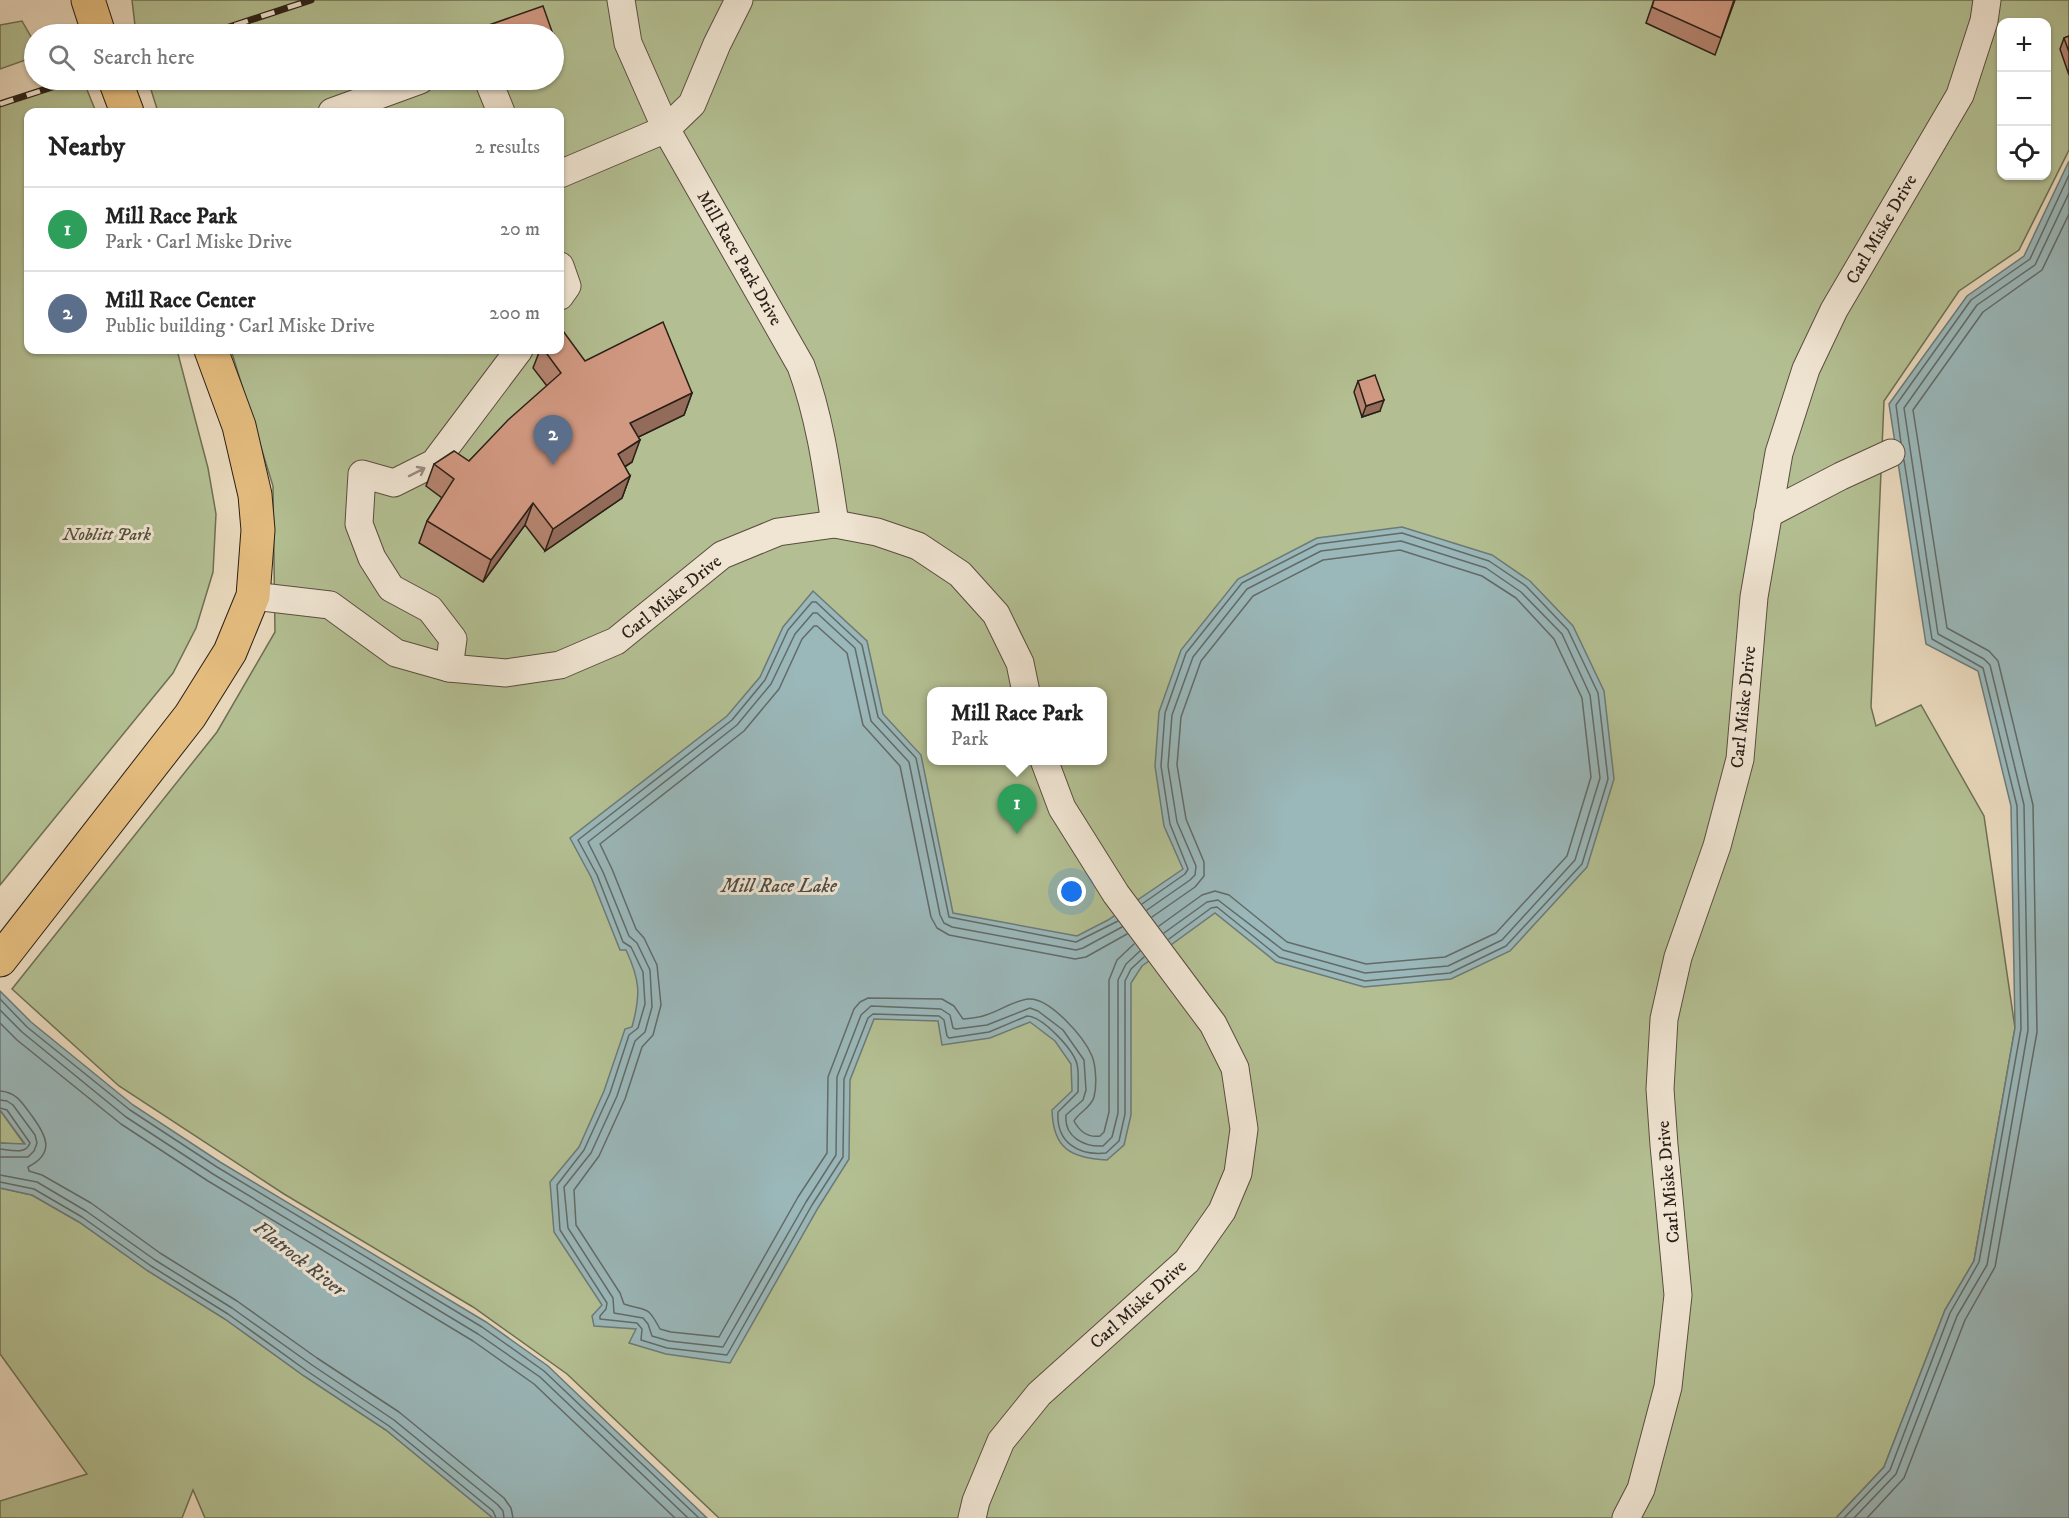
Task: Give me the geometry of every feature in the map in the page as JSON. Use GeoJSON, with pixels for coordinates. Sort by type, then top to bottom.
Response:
{"type":"FeatureCollection","features":[{"type":"Feature","properties":{"kind":"main road"},"geometry":{"type":"LineString","coordinates":[[119,90],[126,108]]}},
{"type":"Feature","properties":{"kind":"main road"},"geometry":{"type":"LineString","coordinates":[[0,960],[190,716],[230,652],[253,596],[258,530],[255,495],[239,426],[212,354]]}},
{"type":"Feature","properties":{"kind":"street","name":"Mill Race Park Drive"},"geometry":{"type":"LineString","coordinates":[[621,0],[628,43],[666,129],[801,366],[813,399],[824,449],[835,524]]}},
{"type":"Feature","properties":{"kind":"street"},"geometry":{"type":"LineString","coordinates":[[564,172],[666,129],[692,104],[717,44],[739,0]]}},
{"type":"Feature","properties":{"kind":"street","name":"Carl Miske Drive"},"geometry":{"type":"LineString","coordinates":[[1626,1518],[1641,1489],[1668,1387],[1678,1295],[1660,1089],[1664,1019],[1678,957],[1717,846],[1740,759],[1754,597],[1779,453],[1806,369],[1834,310],[1960,95],[1984,21],[1987,0]]}},
{"type":"Feature","properties":{"kind":"street"},"geometry":{"type":"LineString","coordinates":[[343,108],[392,90]]}},
{"type":"Feature","properties":{"kind":"street"},"geometry":{"type":"LineString","coordinates":[[492,90],[499,108]]}},
{"type":"Feature","properties":{"kind":"street"},"geometry":{"type":"LineString","coordinates":[[449,668],[453,639],[430,609],[391,588],[372,558],[359,524],[362,474],[394,483],[434,463],[516,354]]}},
{"type":"Feature","properties":{"kind":"street"},"geometry":{"type":"LineString","coordinates":[[1768,514],[1891,453]]}},
{"type":"Feature","properties":{"kind":"street","name":"Carl Miske Drive"},"geometry":{"type":"LineString","coordinates":[[253,596],[330,605],[396,653],[449,668],[506,674],[561,665],[616,641],[723,555],[778,532],[835,524],[878,532],[918,546],[960,574],[996,614],[1020,663],[1025,687]]}},
{"type":"Feature","properties":{"kind":"street","name":"Carl Miske Drive"},"geometry":{"type":"LineString","coordinates":[[972,1518],[974,1504],[1001,1441],[1038,1394],[1187,1261],[1222,1211],[1238,1173],[1244,1129],[1235,1068],[1213,1024],[1182,986],[1116,894],[1062,808],[1046,765]]}},
{"type":"Feature","properties":{"kind":"green space"},"geometry":{"type":"Polygon","coordinates":[[[132,0],[2069,0],[2069,150],[2019,250],[1959,291],[1884,401],[1871,707],[1876,726],[1921,705],[1984,816],[2015,1028],[1974,1261],[1945,1310],[1884,1467],[1836,1518],[719,1518],[567,1374],[473,1307],[284,1194],[119,1086],[12,989],[217,732],[275,632],[273,486],[232,354],[564,354],[564,108],[157,108],[151,90],[564,90],[564,24],[135,24],[132,0]]]}},
{"type":"Feature","properties":{"kind":"green space"},"geometry":{"type":"Polygon","coordinates":[[[22,21],[24,24],[24,61],[0,69],[0,25],[22,21]]]}},
{"type":"Feature","properties":{"kind":"green space","name":"Noblitt Park"},"geometry":{"type":"Polygon","coordinates":[[[46,90],[87,90],[94,108],[24,108],[24,354],[178,354],[208,468],[216,514],[213,572],[196,628],[173,673],[0,885],[0,106],[46,90]]]}},
{"type":"Feature","properties":{"kind":"green space"},"geometry":{"type":"Polygon","coordinates":[[[0,1110],[25,1145],[0,1143],[0,1110]]]}},
{"type":"Feature","properties":{"kind":"green space"},"geometry":{"type":"Polygon","coordinates":[[[0,1188],[32,1195],[79,1222],[148,1271],[225,1319],[304,1376],[386,1430],[493,1518],[205,1518],[193,1490],[182,1518],[0,1518],[0,1501],[87,1474],[0,1354],[0,1188]]]}},
{"type":"Feature","properties":{"kind":"water"},"geometry":{"type":"Polygon","coordinates":[[[2069,161],[2069,1518],[1836,1518],[1884,1467],[1945,1310],[1974,1261],[2015,1028],[2011,806],[1978,671],[1926,644],[1889,404],[1967,296],[2024,256],[2069,161]]]}},
{"type":"Feature","properties":{"kind":"water","name":"Mill Race Lake"},"geometry":{"type":"Polygon","coordinates":[[[1402,527],[1492,555],[1530,581],[1573,626],[1604,691],[1614,779],[1587,867],[1510,951],[1451,979],[1364,987],[1276,962],[1215,913],[1142,966],[1131,983],[1131,1115],[1124,1145],[1107,1160],[1074,1154],[1060,1142],[1053,1123],[1052,1110],[1072,1091],[1071,1064],[1055,1041],[1030,1022],[990,1038],[942,1045],[938,1021],[874,1019],[850,1080],[849,1159],[818,1208],[730,1363],[666,1354],[629,1343],[636,1329],[594,1326],[592,1316],[602,1305],[554,1232],[550,1182],[579,1147],[604,1091],[625,1029],[632,1027],[638,987],[626,950],[620,950],[591,877],[570,838],[727,716],[760,677],[783,627],[813,591],[867,641],[883,714],[921,755],[953,913],[1077,936],[1108,920],[1183,869],[1164,826],[1155,766],[1159,712],[1181,650],[1238,579],[1317,538],[1402,527]]]}},
{"type":"Feature","properties":{"kind":"water","name":"Flatrock River"},"geometry":{"type":"Polygon","coordinates":[[[0,991],[31,1022],[133,1105],[220,1162],[486,1322],[548,1366],[707,1518],[493,1518],[386,1430],[304,1376],[225,1319],[148,1271],[79,1222],[32,1195],[0,1188],[0,1143],[25,1144],[0,1110],[0,991]]]}},
{"type":"Feature","properties":{"kind":"building"},"geometry":{"type":"Polygon","coordinates":[[[1654,0],[1734,0],[1721,38],[1652,7],[1654,0]]]}},
{"type":"Feature","properties":{"kind":"building"},"geometry":{"type":"Polygon","coordinates":[[[543,6],[549,24],[492,24],[543,6]]]}},
{"type":"Feature","properties":{"kind":"building"},"geometry":{"type":"Polygon","coordinates":[[[2069,36],[2069,52],[2064,38],[2069,36]]]}},
{"type":"Feature","properties":{"kind":"building"},"geometry":{"type":"Polygon","coordinates":[[[663,322],[692,393],[630,423],[640,440],[618,454],[630,476],[553,529],[533,503],[491,560],[427,521],[454,479],[434,464],[454,451],[469,461],[508,420],[561,373],[547,354],[564,354],[564,332],[585,361],[663,322]]]}},
{"type":"Feature","properties":{"kind":"building"},"geometry":{"type":"Polygon","coordinates":[[[1375,375],[1384,400],[1366,406],[1358,381],[1375,375]]]}},
{"type":"Feature","properties":{"kind":"railway"},"geometry":{"type":"LineString","coordinates":[[238,24],[311,0]]}},
{"type":"Feature","properties":{"kind":"railway"},"geometry":{"type":"LineString","coordinates":[[0,104],[43,90]]}},
{"type":"Feature","properties":{"kind":"place","name":"Mill Race Center"},"geometry":{"type":"Point","coordinates":[553,465]}},
{"type":"Feature","properties":{"kind":"place","name":"Mill Race Park"},"geometry":{"type":"Point","coordinates":[1017,834]}}]}
